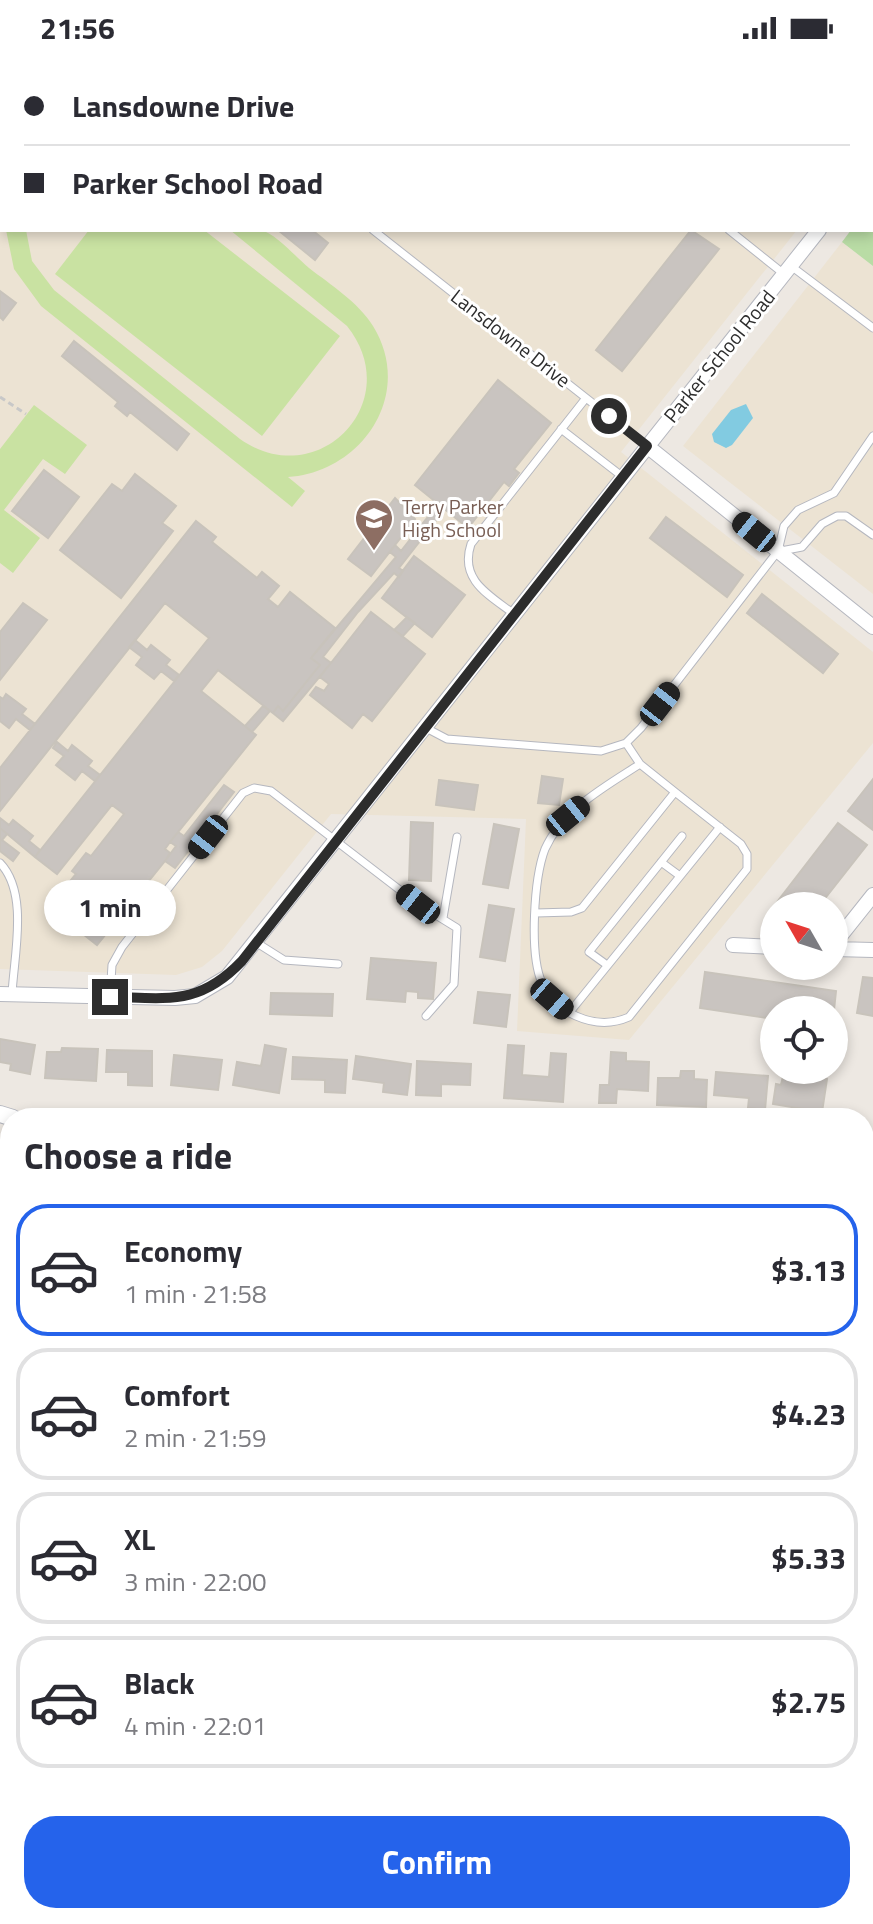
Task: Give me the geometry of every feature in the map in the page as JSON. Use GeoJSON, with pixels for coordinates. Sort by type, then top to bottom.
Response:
{"type":"FeatureCollection","features":[{"type":"Feature","properties":{"kind":"street","name":"Parker School Road"},"geometry":{"type":"LineString","coordinates":[[6,994],[195,996],[227,977],[817,232]]}},
{"type":"Feature","properties":{"kind":"street","name":"Lansdowne Drive"},"geometry":{"type":"LineString","coordinates":[[647,446],[873,627]]}},
{"type":"Feature","properties":{"kind":"street"},"geometry":{"type":"LineString","coordinates":[[848,928],[873,895]]}},
{"type":"Feature","properties":{"kind":"street"},"geometry":{"type":"LineString","coordinates":[[733,945],[760,946]]}},
{"type":"Feature","properties":{"kind":"street"},"geometry":{"type":"LineString","coordinates":[[848,947],[873,950]]}},
{"type":"Feature","properties":{"kind":"lane","name":"Lansdowne Drive"},"geometry":{"type":"LineString","coordinates":[[376,232],[647,446]]}},
{"type":"Feature","properties":{"kind":"lane"},"geometry":{"type":"LineString","coordinates":[[732,232],[873,328]]}},
{"type":"Feature","properties":{"kind":"lane"},"geometry":{"type":"LineString","coordinates":[[515,615],[473,580],[467,568],[467,556],[471,544],[586,398]]}},
{"type":"Feature","properties":{"kind":"lane"},"geometry":{"type":"LineString","coordinates":[[561,429],[623,477]]}},
{"type":"Feature","properties":{"kind":"lane"},"geometry":{"type":"LineString","coordinates":[[426,728],[447,739],[601,751],[626,743],[641,728],[778,551],[784,526],[798,510],[834,493],[873,436]]}},
{"type":"Feature","properties":{"kind":"lane"},"geometry":{"type":"LineString","coordinates":[[778,551],[802,547],[822,524],[837,516],[846,516],[873,535]]}},
{"type":"Feature","properties":{"kind":"lane"},"geometry":{"type":"LineString","coordinates":[[626,743],[640,764],[741,844],[747,854],[747,869],[629,1017],[615,1024],[588,1022],[569,1013],[552,999],[541,981],[536,956],[537,882],[546,848],[568,816],[640,764]]}},
{"type":"Feature","properties":{"kind":"lane"},"geometry":{"type":"LineString","coordinates":[[110,997],[112,965],[122,947],[248,789],[271,791],[418,904],[457,928],[454,984],[426,1016]]}},
{"type":"Feature","properties":{"kind":"lane"},"geometry":{"type":"LineString","coordinates":[[536,913],[571,912],[582,908],[675,792]]}},
{"type":"Feature","properties":{"kind":"lane"},"geometry":{"type":"LineString","coordinates":[[569,1013],[720,827]]}},
{"type":"Feature","properties":{"kind":"lane"},"geometry":{"type":"LineString","coordinates":[[607,965],[589,952],[682,836]]}},
{"type":"Feature","properties":{"kind":"lane"},"geometry":{"type":"LineString","coordinates":[[443,918],[457,837]]}},
{"type":"Feature","properties":{"kind":"lane"},"geometry":{"type":"LineString","coordinates":[[661,862],[680,876]]}},
{"type":"Feature","properties":{"kind":"lane"},"geometry":{"type":"LineString","coordinates":[[0,863],[10,873],[16,896],[6,994]]}},
{"type":"Feature","properties":{"kind":"lane"},"geometry":{"type":"LineString","coordinates":[[257,943],[284,960],[338,964]]}},
{"type":"Feature","properties":{"kind":"path"},"geometry":{"type":"LineString","coordinates":[[0,397],[26,414]]}},
{"type":"Feature","properties":{"kind":"shaded area","name":"Terry Parker High School"},"geometry":{"type":"Polygon","coordinates":[[[0,232],[795,232],[621,452],[873,652],[873,743],[629,1040],[517,1031],[526,819],[331,814],[222,951],[202,967],[176,975],[0,969],[0,232]]]}},
{"type":"Feature","properties":{"kind":"shaded area"},"geometry":{"type":"Polygon","coordinates":[[[842,242],[873,266],[873,594],[683,446],[842,242]]]}},
{"type":"Feature","properties":{"kind":"green space"},"geometry":{"type":"Polygon","coordinates":[[[6,232],[26,232],[32,261],[54,290],[240,439],[270,453],[298,455],[324,447],[346,431],[360,409],[367,383],[363,355],[347,326],[232,232],[267,232],[367,317],[384,352],[388,378],[384,402],[374,425],[358,445],[338,461],[315,472],[288,477],[305,491],[292,507],[41,306],[14,269],[6,232]]]}},
{"type":"Feature","properties":{"kind":"green space"},"geometry":{"type":"Polygon","coordinates":[[[87,232],[207,232],[340,336],[262,436],[55,274],[87,232]]]}},
{"type":"Feature","properties":{"kind":"green space"},"geometry":{"type":"Polygon","coordinates":[[[850,232],[873,232],[873,266],[842,242],[850,232]]]}},
{"type":"Feature","properties":{"kind":"green space"},"geometry":{"type":"Polygon","coordinates":[[[34,405],[87,445],[65,474],[43,459],[4,510],[40,538],[13,573],[0,563],[0,449],[34,405]]]}},
{"type":"Feature","properties":{"kind":"water"},"geometry":{"type":"Polygon","coordinates":[[[746,404],[753,418],[732,445],[726,448],[714,442],[712,434],[731,410],[746,404]]]}},
{"type":"Feature","properties":{"kind":"building"},"geometry":{"type":"Polygon","coordinates":[[[280,232],[314,232],[328,243],[315,260],[280,232]]]}},
{"type":"Feature","properties":{"kind":"building"},"geometry":{"type":"Polygon","coordinates":[[[689,232],[719,249],[622,371],[596,350],[689,232]]]}},
{"type":"Feature","properties":{"kind":"building"},"geometry":{"type":"Polygon","coordinates":[[[0,291],[16,303],[3,320],[0,317],[0,291]]]}},
{"type":"Feature","properties":{"kind":"building"},"geometry":{"type":"Polygon","coordinates":[[[74,341],[189,434],[177,450],[130,412],[127,416],[115,406],[118,402],[62,356],[74,341]]]}},
{"type":"Feature","properties":{"kind":"building"},"geometry":{"type":"Polygon","coordinates":[[[498,380],[551,423],[514,469],[519,473],[509,486],[504,482],[468,528],[415,485],[498,380]]]}},
{"type":"Feature","properties":{"kind":"building"},"geometry":{"type":"Polygon","coordinates":[[[44,470],[79,497],[48,538],[12,511],[44,470]]]}},
{"type":"Feature","properties":{"kind":"building"},"geometry":{"type":"Polygon","coordinates":[[[135,474],[176,506],[162,523],[173,531],[121,598],[60,550],[112,484],[122,491],[135,474]]]}},
{"type":"Feature","properties":{"kind":"building"},"geometry":{"type":"Polygon","coordinates":[[[395,498],[415,519],[371,576],[348,559],[395,498]]]}},
{"type":"Feature","properties":{"kind":"building"},"geometry":{"type":"Polygon","coordinates":[[[438,504],[445,509],[399,568],[403,571],[399,577],[394,573],[358,612],[323,657],[331,663],[283,721],[273,713],[278,706],[283,711],[320,665],[311,658],[396,557],[390,552],[395,545],[401,551],[438,504]]]}},
{"type":"Feature","properties":{"kind":"building"},"geometry":{"type":"Polygon","coordinates":[[[666,517],[743,575],[727,597],[650,538],[666,517]]]}},
{"type":"Feature","properties":{"kind":"building"},"geometry":{"type":"Polygon","coordinates":[[[196,521],[216,537],[212,542],[257,578],[262,572],[279,586],[268,599],[278,607],[290,592],[335,628],[311,658],[320,665],[283,711],[278,706],[273,713],[218,670],[201,691],[256,735],[170,842],[165,849],[170,853],[165,861],[97,945],[49,907],[76,874],[72,871],[86,853],[91,856],[124,814],[112,805],[57,874],[35,857],[209,638],[165,603],[0,811],[0,768],[196,521]]]}},
{"type":"Feature","properties":{"kind":"building"},"geometry":{"type":"Polygon","coordinates":[[[414,556],[465,595],[432,637],[382,598],[414,556]]]}},
{"type":"Feature","properties":{"kind":"building"},"geometry":{"type":"Polygon","coordinates":[[[762,594],[838,654],[823,673],[747,613],[762,594]]]}},
{"type":"Feature","properties":{"kind":"building"},"geometry":{"type":"Polygon","coordinates":[[[23,603],[47,620],[0,680],[0,632],[23,603]]]}},
{"type":"Feature","properties":{"kind":"building"},"geometry":{"type":"Polygon","coordinates":[[[371,612],[425,654],[372,721],[363,714],[352,728],[310,695],[316,687],[324,691],[329,684],[320,677],[371,612]]]}},
{"type":"Feature","properties":{"kind":"building"},"geometry":{"type":"Polygon","coordinates":[[[407,617],[415,623],[403,636],[394,630],[407,617]]]}},
{"type":"Feature","properties":{"kind":"building"},"geometry":{"type":"Polygon","coordinates":[[[135,640],[147,650],[151,645],[170,660],[166,665],[179,675],[174,681],[161,671],[154,679],[136,665],[142,657],[129,647],[135,640]]]}},
{"type":"Feature","properties":{"kind":"building"},"geometry":{"type":"Polygon","coordinates":[[[6,694],[26,709],[22,714],[35,724],[30,730],[16,719],[9,728],[0,721],[0,697],[3,699],[6,694]]]}},
{"type":"Feature","properties":{"kind":"building"},"geometry":{"type":"Polygon","coordinates":[[[263,706],[270,711],[252,732],[245,726],[263,706]]]}},
{"type":"Feature","properties":{"kind":"building"},"geometry":{"type":"Polygon","coordinates":[[[57,742],[68,751],[72,745],[92,761],[88,766],[100,775],[95,781],[82,771],[75,780],[56,765],[64,756],[53,748],[57,742]]]}},
{"type":"Feature","properties":{"kind":"building"},"geometry":{"type":"Polygon","coordinates":[[[542,776],[563,779],[559,805],[538,803],[542,776]]]}},
{"type":"Feature","properties":{"kind":"building"},"geometry":{"type":"Polygon","coordinates":[[[873,779],[873,830],[848,811],[873,779]]]}},
{"type":"Feature","properties":{"kind":"building"},"geometry":{"type":"Polygon","coordinates":[[[439,780],[478,785],[474,810],[436,805],[439,780]]]}},
{"type":"Feature","properties":{"kind":"building"},"geometry":{"type":"Polygon","coordinates":[[[224,785],[234,792],[175,868],[165,861],[176,846],[170,842],[178,832],[184,836],[224,785]]]}},
{"type":"Feature","properties":{"kind":"building"},"geometry":{"type":"Polygon","coordinates":[[[0,818],[9,825],[13,820],[33,836],[29,841],[40,850],[35,857],[0,828],[0,818]]]}},
{"type":"Feature","properties":{"kind":"building"},"geometry":{"type":"Polygon","coordinates":[[[411,822],[433,823],[431,881],[409,880],[411,822]]]}},
{"type":"Feature","properties":{"kind":"building"},"geometry":{"type":"Polygon","coordinates":[[[838,823],[867,845],[830,892],[785,892],[838,823]]]}},
{"type":"Feature","properties":{"kind":"building"},"geometry":{"type":"Polygon","coordinates":[[[494,824],[519,829],[508,888],[483,884],[494,824]]]}},
{"type":"Feature","properties":{"kind":"building"},"geometry":{"type":"Polygon","coordinates":[[[0,828],[7,834],[2,840],[19,853],[13,861],[0,851],[0,828]]]}},
{"type":"Feature","properties":{"kind":"building"},"geometry":{"type":"Polygon","coordinates":[[[489,905],[514,909],[505,961],[480,957],[489,905]]]}},
{"type":"Feature","properties":{"kind":"building"},"geometry":{"type":"Polygon","coordinates":[[[371,958],[436,963],[433,999],[418,998],[418,992],[406,991],[405,1002],[367,999],[371,958]]]}},
{"type":"Feature","properties":{"kind":"building"},"geometry":{"type":"Polygon","coordinates":[[[705,972],[836,991],[835,996],[760,996],[760,1017],[700,1008],[705,972]]]}},
{"type":"Feature","properties":{"kind":"building"},"geometry":{"type":"Polygon","coordinates":[[[863,977],[873,978],[873,1016],[857,1013],[863,977]]]}},
{"type":"Feature","properties":{"kind":"building"},"geometry":{"type":"Polygon","coordinates":[[[478,992],[510,995],[506,1027],[474,1023],[478,992]]]}},
{"type":"Feature","properties":{"kind":"building"},"geometry":{"type":"Polygon","coordinates":[[[271,993],[333,994],[332,1016],[270,1014],[271,993]]]}},
{"type":"Feature","properties":{"kind":"building"},"geometry":{"type":"Polygon","coordinates":[[[0,1039],[35,1045],[30,1074],[10,1070],[11,1064],[0,1062],[0,1039]]]}},
{"type":"Feature","properties":{"kind":"building"},"geometry":{"type":"Polygon","coordinates":[[[265,1045],[286,1049],[279,1093],[233,1085],[237,1062],[261,1066],[265,1045]]]}},
{"type":"Feature","properties":{"kind":"building"},"geometry":{"type":"Polygon","coordinates":[[[508,1045],[524,1046],[522,1075],[549,1077],[551,1053],[566,1054],[563,1102],[504,1098],[508,1045]]]}},
{"type":"Feature","properties":{"kind":"building"},"geometry":{"type":"Polygon","coordinates":[[[62,1048],[98,1049],[96,1081],[45,1078],[47,1052],[61,1052],[62,1048]]]}},
{"type":"Feature","properties":{"kind":"building"},"geometry":{"type":"Polygon","coordinates":[[[107,1050],[152,1051],[152,1086],[128,1085],[128,1072],[106,1072],[107,1050]]]}},
{"type":"Feature","properties":{"kind":"building"},"geometry":{"type":"Polygon","coordinates":[[[611,1052],[626,1053],[626,1061],[649,1062],[648,1091],[617,1089],[616,1103],[599,1103],[600,1085],[609,1085],[611,1052]]]}},
{"type":"Feature","properties":{"kind":"building"},"geometry":{"type":"Polygon","coordinates":[[[174,1055],[222,1060],[218,1090],[171,1085],[174,1055]]]}},
{"type":"Feature","properties":{"kind":"building"},"geometry":{"type":"Polygon","coordinates":[[[356,1056],[411,1064],[407,1095],[383,1092],[384,1083],[353,1079],[356,1056]]]}},
{"type":"Feature","properties":{"kind":"building"},"geometry":{"type":"Polygon","coordinates":[[[293,1057],[347,1060],[345,1093],[325,1092],[325,1080],[292,1079],[293,1057]]]}},
{"type":"Feature","properties":{"kind":"building"},"geometry":{"type":"Polygon","coordinates":[[[417,1061],[471,1064],[470,1085],[441,1084],[441,1096],[416,1095],[417,1061]]]}},
{"type":"Feature","properties":{"kind":"building"},"geometry":{"type":"Polygon","coordinates":[[[681,1071],[694,1071],[694,1079],[707,1080],[706,1107],[657,1105],[658,1078],[680,1078],[681,1071]]]}},
{"type":"Feature","properties":{"kind":"building"},"geometry":{"type":"Polygon","coordinates":[[[716,1072],[760,1075],[760,1084],[767,1084],[765,1108],[748,1108],[749,1098],[714,1095],[716,1072]]]}},
{"type":"Feature","properties":{"kind":"building"},"geometry":{"type":"Polygon","coordinates":[[[776,1084],[826,1084],[823,1108],[773,1104],[776,1084]]]}},
{"type":"Feature","properties":{"kind":"place","name":"Terry Parker High School"},"geometry":{"type":"Point","coordinates":[374,552]}},
{"type":"Feature","properties":{"kind":"route"},"geometry":{"type":"LineString","coordinates":[[110,997],[195,996],[211,989],[242,961],[647,446],[609,416]]}}]}
